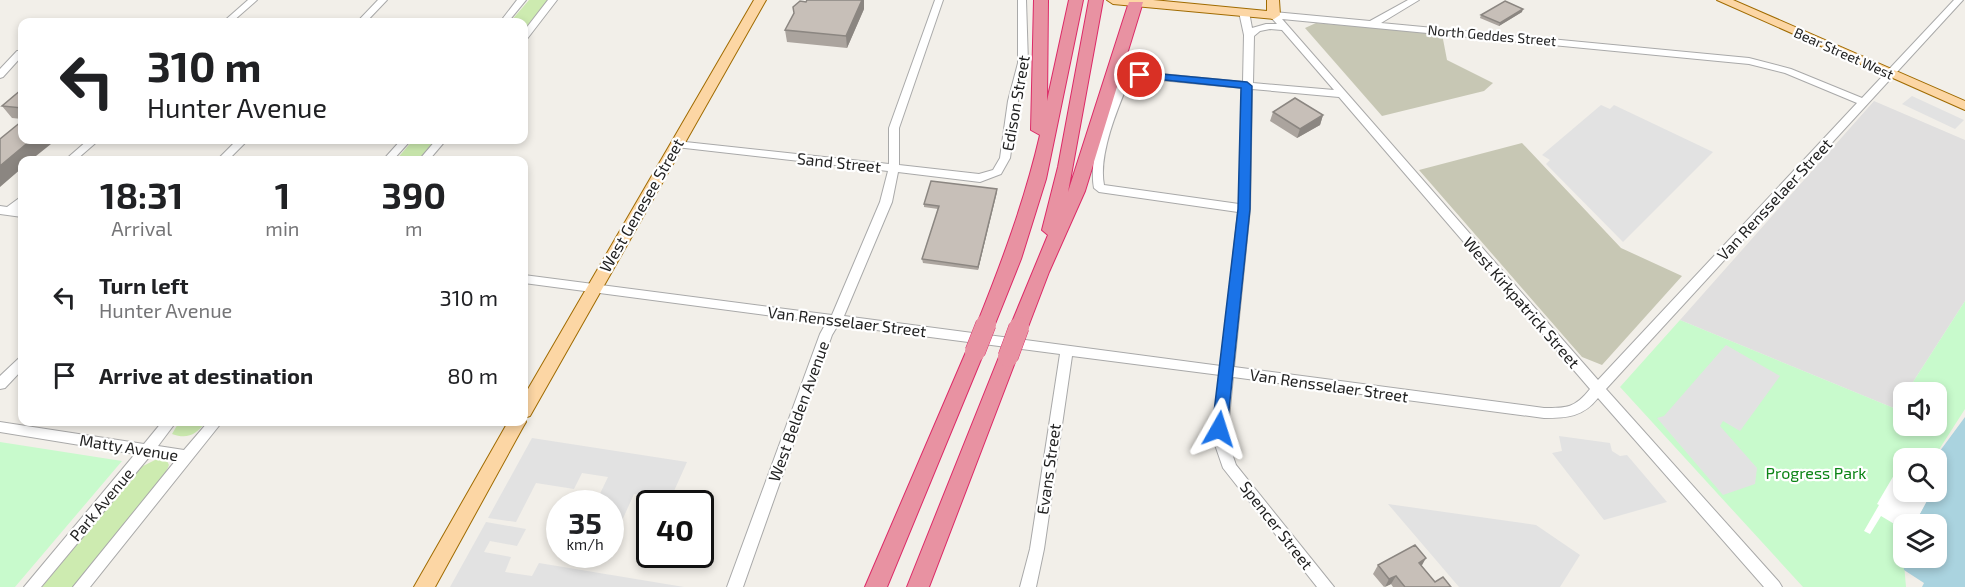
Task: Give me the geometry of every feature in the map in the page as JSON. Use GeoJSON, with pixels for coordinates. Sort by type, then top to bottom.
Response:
{"type":"FeatureCollection","features":[{"type":"Feature","properties":{"kind":"highway"},"geometry":{"type":"LineString","coordinates":[[1030,204],[1039,131],[1041,0]]}},
{"type":"Feature","properties":{"kind":"highway"},"geometry":{"type":"LineString","coordinates":[[918,587],[1040,272],[1077,191],[1136,2]]}},
{"type":"Feature","properties":{"kind":"highway"},"geometry":{"type":"LineString","coordinates":[[876,587],[1012,259],[1038,179],[1075,3]]}},
{"type":"Feature","properties":{"kind":"highway"},"geometry":{"type":"LineString","coordinates":[[1040,272],[1066,167],[1096,4]]}},
{"type":"Feature","properties":{"kind":"main road","name":"West Genesee Street"},"geometry":{"type":"LineString","coordinates":[[528,404],[760,0]]}},
{"type":"Feature","properties":{"kind":"main road","name":"North Geddes Street"},"geometry":{"type":"LineString","coordinates":[[1113,0],[1274,15]]}},
{"type":"Feature","properties":{"kind":"main road"},"geometry":{"type":"LineString","coordinates":[[1273,0],[1274,15]]}},
{"type":"Feature","properties":{"kind":"main road","name":"Bear Street West"},"geometry":{"type":"LineString","coordinates":[[1723,0],[1965,106]]}},
{"type":"Feature","properties":{"kind":"main road"},"geometry":{"type":"LineString","coordinates":[[424,587],[515,426]]}},
{"type":"Feature","properties":{"kind":"street"},"geometry":{"type":"LineString","coordinates":[[233,18],[253,0]]}},
{"type":"Feature","properties":{"kind":"street"},"geometry":{"type":"LineString","coordinates":[[365,18],[383,0]]}},
{"type":"Feature","properties":{"kind":"street"},"geometry":{"type":"LineString","coordinates":[[507,18],[522,0]]}},
{"type":"Feature","properties":{"kind":"street"},"geometry":{"type":"LineString","coordinates":[[528,32],[553,0]]}},
{"type":"Feature","properties":{"kind":"street","name":"West Belden Avenue"},"geometry":{"type":"LineString","coordinates":[[735,587],[826,334],[836,320],[886,202],[894,168],[894,128],[939,0]]}},
{"type":"Feature","properties":{"kind":"street","name":"Edison Street"},"geometry":{"type":"LineString","coordinates":[[1000,169],[1005,158],[1013,101],[1023,63],[1022,0]]}},
{"type":"Feature","properties":{"kind":"street"},"geometry":{"type":"LineString","coordinates":[[1372,24],[1415,0]]}},
{"type":"Feature","properties":{"kind":"street","name":"Van Rensselaer Street"},"geometry":{"type":"LineString","coordinates":[[528,280],[1544,413],[1583,409],[1598,389],[1959,0]]}},
{"type":"Feature","properties":{"kind":"street"},"geometry":{"type":"LineString","coordinates":[[1400,9],[1397,17],[1406,27]]}},
{"type":"Feature","properties":{"kind":"street","name":"Spencer Street"},"geometry":{"type":"LineString","coordinates":[[1244,12],[1249,35],[1244,209],[1219,429],[1223,455],[1230,468],[1326,587]]}},
{"type":"Feature","properties":{"kind":"street","name":"North Geddes Street"},"geometry":{"type":"LineString","coordinates":[[1274,15],[1762,63],[1863,102]]}},
{"type":"Feature","properties":{"kind":"street","name":"West Kirkpatrick Street"},"geometry":{"type":"LineString","coordinates":[[1274,15],[1598,389],[1774,587]]}},
{"type":"Feature","properties":{"kind":"street"},"geometry":{"type":"LineString","coordinates":[[1249,35],[1256,28],[1264,26],[1285,28]]}},
{"type":"Feature","properties":{"kind":"street"},"geometry":{"type":"LineString","coordinates":[[0,75],[18,55]]}},
{"type":"Feature","properties":{"kind":"street"},"geometry":{"type":"LineString","coordinates":[[1244,209],[1107,191],[1099,188],[1096,183],[1102,150],[1126,77],[1140,75],[1341,94]]}},
{"type":"Feature","properties":{"kind":"street"},"geometry":{"type":"LineString","coordinates":[[75,156],[89,144]]}},
{"type":"Feature","properties":{"kind":"street"},"geometry":{"type":"LineString","coordinates":[[226,156],[239,144]]}},
{"type":"Feature","properties":{"kind":"street"},"geometry":{"type":"LineString","coordinates":[[392,156],[402,144]]}},
{"type":"Feature","properties":{"kind":"street"},"geometry":{"type":"LineString","coordinates":[[427,156],[438,144]]}},
{"type":"Feature","properties":{"kind":"street","name":"Sand Street"},"geometry":{"type":"LineString","coordinates":[[676,144],[980,178],[989,176],[1000,169]]}},
{"type":"Feature","properties":{"kind":"street"},"geometry":{"type":"LineString","coordinates":[[5,211],[18,203]]}},
{"type":"Feature","properties":{"kind":"street","name":"Evans Street"},"geometry":{"type":"LineString","coordinates":[[1028,587],[1037,549],[1066,350]]}},
{"type":"Feature","properties":{"kind":"street"},"geometry":{"type":"LineString","coordinates":[[0,384],[18,366]]}},
{"type":"Feature","properties":{"kind":"street","name":"Park Avenue"},"geometry":{"type":"LineString","coordinates":[[32,587],[167,426]]}},
{"type":"Feature","properties":{"kind":"street"},"geometry":{"type":"LineString","coordinates":[[81,587],[212,426]]}},
{"type":"Feature","properties":{"kind":"street","name":"Matty Avenue"},"geometry":{"type":"LineString","coordinates":[[0,427],[187,456]]}},
{"type":"Feature","properties":{"kind":"shaded area"},"geometry":{"type":"Polygon","coordinates":[[[1316,23],[1442,34],[1447,60],[1493,83],[1484,91],[1382,116],[1305,28],[1316,23]]]}},
{"type":"Feature","properties":{"kind":"shaded area"},"geometry":{"type":"Polygon","coordinates":[[[1912,96],[1964,120],[1955,129],[1902,104],[1912,96]]]}},
{"type":"Feature","properties":{"kind":"shaded area"},"geometry":{"type":"Polygon","coordinates":[[[1874,101],[1965,140],[1965,301],[1913,382],[1893,382],[1893,408],[1680,320],[1874,101]]]}},
{"type":"Feature","properties":{"kind":"shaded area"},"geometry":{"type":"Polygon","coordinates":[[[1601,105],[1610,109],[1614,105],[1713,152],[1623,242],[1546,164],[1550,160],[1542,155],[1601,105]]]}},
{"type":"Feature","properties":{"kind":"shaded area"},"geometry":{"type":"Polygon","coordinates":[[[1522,143],[1621,248],[1682,276],[1602,365],[1582,357],[1419,170],[1522,143]]]}},
{"type":"Feature","properties":{"kind":"shaded area"},"geometry":{"type":"Polygon","coordinates":[[[1726,345],[1780,376],[1740,431],[1723,421],[1720,426],[1757,468],[1755,484],[1723,495],[1657,418],[1664,416],[1726,345]]]}},
{"type":"Feature","properties":{"kind":"shaded area"},"geometry":{"type":"Polygon","coordinates":[[[1559,436],[1610,443],[1612,451],[1620,456],[1627,455],[1667,502],[1604,520],[1552,453],[1562,451],[1559,436]]]}},
{"type":"Feature","properties":{"kind":"shaded area"},"geometry":{"type":"Polygon","coordinates":[[[532,438],[687,462],[674,490],[636,490],[636,494],[634,494],[624,516],[624,490],[602,490],[608,477],[582,473],[574,489],[536,483],[516,522],[488,518],[532,438]]]}},
{"type":"Feature","properties":{"kind":"shaded area"},"geometry":{"type":"Polygon","coordinates":[[[1388,504],[1536,525],[1580,555],[1560,587],[1459,587],[1388,504]]]}},
{"type":"Feature","properties":{"kind":"shaded area"},"geometry":{"type":"Polygon","coordinates":[[[486,522],[526,529],[517,546],[490,541],[484,552],[511,557],[505,572],[532,576],[539,563],[546,564],[546,568],[569,568],[684,587],[450,587],[486,522]]]}},
{"type":"Feature","properties":{"kind":"green space"},"geometry":{"type":"Polygon","coordinates":[[[529,0],[548,0],[528,25],[528,18],[513,18],[529,0]]]}},
{"type":"Feature","properties":{"kind":"green space"},"geometry":{"type":"Polygon","coordinates":[[[410,144],[432,144],[421,156],[399,156],[410,144]]]}},
{"type":"Feature","properties":{"kind":"green space","name":"Progress Park"},"geometry":{"type":"Polygon","coordinates":[[[1965,301],[1965,409],[1940,448],[1893,448],[1893,502],[1916,502],[1909,514],[1893,514],[1893,568],[1904,568],[1906,587],[1803,587],[1620,387],[1680,320],[1893,408],[1893,436],[1947,436],[1947,382],[1913,382],[1965,301]]]}},
{"type":"Feature","properties":{"kind":"green space"},"geometry":{"type":"Polygon","coordinates":[[[177,426],[202,426],[195,433],[187,436],[172,434],[177,426]]]}},
{"type":"Feature","properties":{"kind":"green space"},"geometry":{"type":"Polygon","coordinates":[[[0,442],[122,461],[15,587],[0,587],[0,442]]]}},
{"type":"Feature","properties":{"kind":"green space"},"geometry":{"type":"Polygon","coordinates":[[[157,459],[167,461],[169,465],[165,474],[74,587],[42,587],[141,467],[157,459]]]}},
{"type":"Feature","properties":{"kind":"water"},"geometry":{"type":"Polygon","coordinates":[[[1965,417],[1965,587],[1922,587],[1924,583],[1904,570],[1904,568],[1947,568],[1947,514],[1920,514],[1926,502],[1947,502],[1947,448],[1942,448],[1965,417]]]}},
{"type":"Feature","properties":{"kind":"pier"},"geometry":{"type":"Polygon","coordinates":[[[1893,477],[1893,502],[1926,502],[1920,514],[1893,514],[1893,523],[1881,516],[1870,534],[1864,531],[1879,505],[1877,504],[1893,477]]]}},
{"type":"Feature","properties":{"kind":"building"},"geometry":{"type":"Polygon","coordinates":[[[807,0],[862,0],[846,36],[785,30],[794,13],[793,7],[800,1],[806,2],[807,0]]]}},
{"type":"Feature","properties":{"kind":"building"},"geometry":{"type":"Polygon","coordinates":[[[1505,1],[1523,9],[1500,23],[1481,15],[1505,1]]]}},
{"type":"Feature","properties":{"kind":"building"},"geometry":{"type":"Polygon","coordinates":[[[18,92],[18,108],[2,106],[18,92]]]}},
{"type":"Feature","properties":{"kind":"building"},"geometry":{"type":"Polygon","coordinates":[[[1295,98],[1323,115],[1300,129],[1273,112],[1295,98]]]}},
{"type":"Feature","properties":{"kind":"building"},"geometry":{"type":"Polygon","coordinates":[[[18,124],[18,144],[26,144],[0,166],[0,139],[18,124]]]}},
{"type":"Feature","properties":{"kind":"building"},"geometry":{"type":"Polygon","coordinates":[[[931,181],[997,189],[978,267],[922,259],[939,206],[924,204],[931,181]]]}},
{"type":"Feature","properties":{"kind":"building"},"geometry":{"type":"Polygon","coordinates":[[[1415,545],[1426,558],[1419,563],[1435,582],[1443,577],[1451,587],[1405,587],[1396,576],[1389,579],[1378,565],[1415,545]]]}},
{"type":"Feature","properties":{"kind":"route"},"geometry":{"type":"LineString","coordinates":[[1140,75],[1247,86],[1244,209],[1219,429]]}}]}
